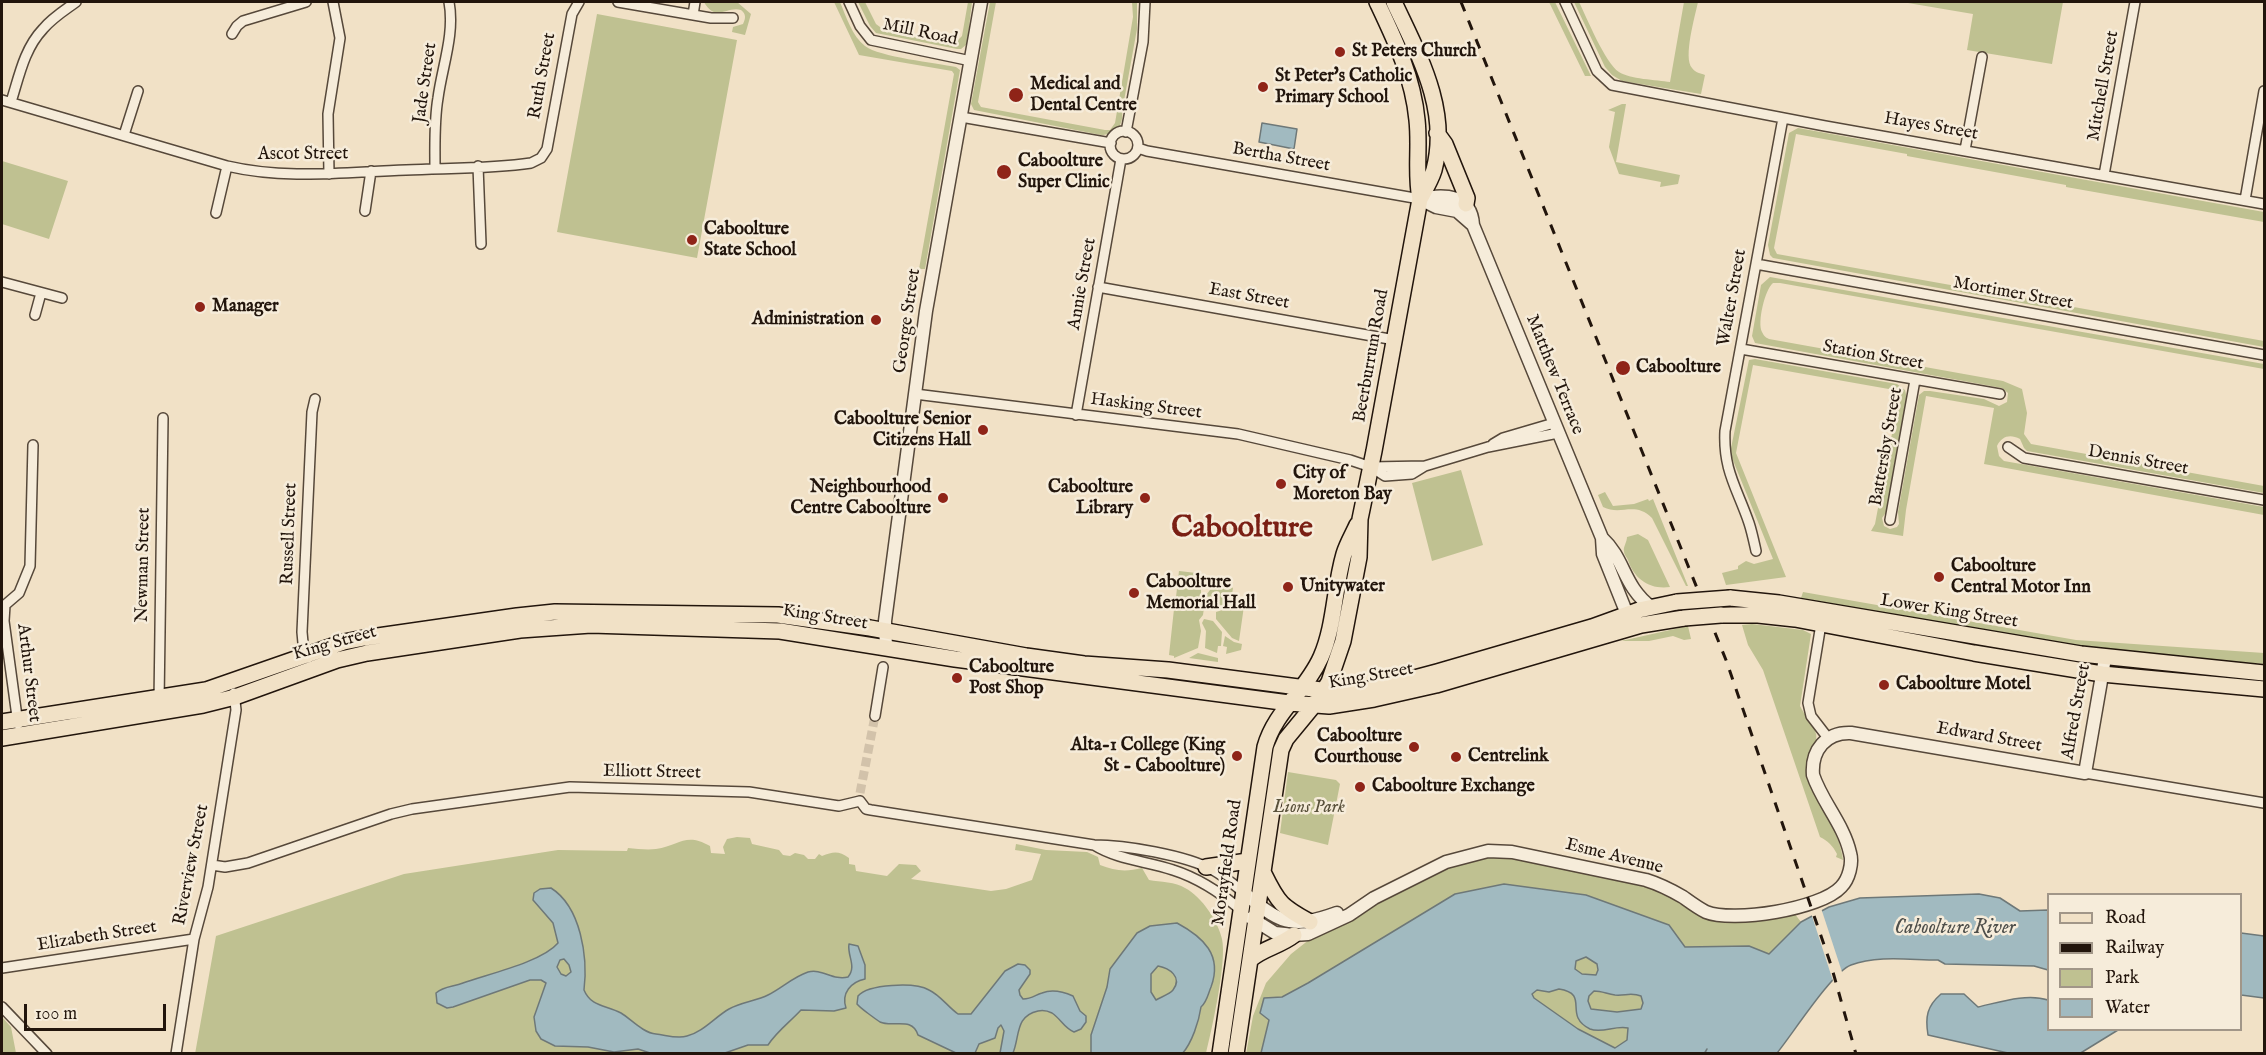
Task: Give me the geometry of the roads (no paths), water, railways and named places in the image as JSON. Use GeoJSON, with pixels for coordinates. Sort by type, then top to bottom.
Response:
{"type":"FeatureCollection","features":[{"type":"Feature","properties":{"kind":"main road","name":"Beerburrum Road"},"geometry":{"type":"LineString","coordinates":[[1377,2],[1402,57],[1412,88],[1418,133],[1416,181],[1420,199]]}},
{"type":"Feature","properties":{"kind":"main road","name":"Beerburrum Road"},"geometry":{"type":"LineString","coordinates":[[1323,691],[1336,666],[1343,641],[1359,557],[1360,519],[1420,199],[1434,170],[1437,133],[1435,105],[1429,78],[1394,2]]}},
{"type":"Feature","properties":{"kind":"main road"},"geometry":{"type":"LineString","coordinates":[[1437,133],[1445,144],[1467,198],[1466,204]]}},
{"type":"Feature","properties":{"kind":"main road","name":"Beerburrum Road"},"geometry":{"type":"LineString","coordinates":[[1301,688],[1314,670],[1327,640],[1344,553],[1360,519]]}},
{"type":"Feature","properties":{"kind":"main road","name":"Lower King Street"},"geometry":{"type":"LineString","coordinates":[[1628,614],[1677,602],[1730,598],[1779,603],[2105,657],[2265,673]]}},
{"type":"Feature","properties":{"kind":"main road","name":"King Street"},"geometry":{"type":"LineString","coordinates":[[2,722],[18,727],[159,706],[233,690],[310,662],[364,638],[555,612],[778,615],[1026,656],[1092,665],[1168,670],[1344,693],[1377,688],[1575,632],[1628,614]]}},
{"type":"Feature","properties":{"kind":"main road","name":"Lower King Street"},"geometry":{"type":"LineString","coordinates":[[1641,625],[1684,618],[1736,615],[1775,617],[2103,674],[2265,688]]}},
{"type":"Feature","properties":{"kind":"main road","name":"King Street"},"geometry":{"type":"LineString","coordinates":[[310,662],[520,630],[570,626],[767,629],[884,657],[1001,665],[1289,703],[1329,706],[1356,703],[1436,685],[1641,625]]}},
{"type":"Feature","properties":{"kind":"main road","name":"Morayfield Road"},"geometry":{"type":"LineString","coordinates":[[1220,1053],[1265,747],[1274,723],[1301,688]]}},
{"type":"Feature","properties":{"kind":"main road","name":"Morayfield Road"},"geometry":{"type":"LineString","coordinates":[[1236,1053],[1282,747],[1323,691]]}},
{"type":"Feature","properties":{"kind":"main road","name":"King Street"},"geometry":{"type":"LineString","coordinates":[[2,738],[18,727]]}},
{"type":"Feature","properties":{"kind":"main road"},"geometry":{"type":"LineString","coordinates":[[1206,867],[1248,861]]}},
{"type":"Feature","properties":{"kind":"main road"},"geometry":{"type":"LineString","coordinates":[[1264,874],[1276,898],[1283,906],[1310,922]]}},
{"type":"Feature","properties":{"kind":"main road"},"geometry":{"type":"LineString","coordinates":[[1251,959],[1262,951],[1283,944],[1294,935]]}},
{"type":"Feature","properties":{"kind":"street"},"geometry":{"type":"LineString","coordinates":[[6,101],[32,43],[43,28],[76,2]]}},
{"type":"Feature","properties":{"kind":"street"},"geometry":{"type":"LineString","coordinates":[[232,34],[243,21],[306,2]]}},
{"type":"Feature","properties":{"kind":"street"},"geometry":{"type":"LineString","coordinates":[[329,174],[328,114],[340,38],[333,2]]}},
{"type":"Feature","properties":{"kind":"street","name":"Jade Street"},"geometry":{"type":"LineString","coordinates":[[435,168],[437,100],[448,44],[449,2]]}},
{"type":"Feature","properties":{"kind":"street","name":"Ruth Street"},"geometry":{"type":"LineString","coordinates":[[541,158],[549,140],[572,14],[579,2]]}},
{"type":"Feature","properties":{"kind":"street"},"geometry":{"type":"LineString","coordinates":[[618,2],[721,19],[733,18]]}},
{"type":"Feature","properties":{"kind":"street"},"geometry":{"type":"LineString","coordinates":[[693,15],[695,2]]}},
{"type":"Feature","properties":{"kind":"street","name":"Mill Road"},"geometry":{"type":"LineString","coordinates":[[849,2],[860,26],[871,40],[970,61]]}},
{"type":"Feature","properties":{"kind":"street","name":"George Street"},"geometry":{"type":"LineString","coordinates":[[884,657],[885,631],[926,311],[981,2]]}},
{"type":"Feature","properties":{"kind":"street"},"geometry":{"type":"LineString","coordinates":[[1126,132],[1143,42],[1145,2]]}},
{"type":"Feature","properties":{"kind":"street","name":"Hayes Street"},"geometry":{"type":"LineString","coordinates":[[1565,2],[1597,71],[1612,85],[1783,118],[2265,204]]}},
{"type":"Feature","properties":{"kind":"street","name":"Mitchell Street"},"geometry":{"type":"LineString","coordinates":[[2104,176],[2135,2]]}},
{"type":"Feature","properties":{"kind":"street"},"geometry":{"type":"LineString","coordinates":[[1965,150],[1982,57]]}},
{"type":"Feature","properties":{"kind":"street"},"geometry":{"type":"LineString","coordinates":[[124,135],[138,91]]}},
{"type":"Feature","properties":{"kind":"street"},"geometry":{"type":"LineString","coordinates":[[2245,200],[2265,91]]}},
{"type":"Feature","properties":{"kind":"street","name":"Ascot Street"},"geometry":{"type":"LineString","coordinates":[[6,101],[227,166],[282,176],[522,164],[541,158]]}},
{"type":"Feature","properties":{"kind":"street"},"geometry":{"type":"LineString","coordinates":[[961,117],[1110,143]]}},
{"type":"Feature","properties":{"kind":"street","name":"Walter Street"},"geometry":{"type":"LineString","coordinates":[[1756,551],[1749,523],[1725,459],[1725,431],[1783,118]]}},
{"type":"Feature","properties":{"kind":"street"},"geometry":{"type":"LineString","coordinates":[[1126,132],[1135,137],[1138,148],[1132,157],[1121,159],[1112,151],[1110,143],[1114,135],[1126,132]]}},
{"type":"Feature","properties":{"kind":"street","name":"Bertha Street"},"geometry":{"type":"LineString","coordinates":[[1138,148],[1420,199]]}},
{"type":"Feature","properties":{"kind":"street","name":"Annie Street"},"geometry":{"type":"LineString","coordinates":[[1076,415],[1121,159]]}},
{"type":"Feature","properties":{"kind":"street"},"geometry":{"type":"LineString","coordinates":[[216,213],[227,166]]}},
{"type":"Feature","properties":{"kind":"street"},"geometry":{"type":"LineString","coordinates":[[478,166],[481,244]]}},
{"type":"Feature","properties":{"kind":"street"},"geometry":{"type":"LineString","coordinates":[[365,211],[371,171]]}},
{"type":"Feature","properties":{"kind":"street"},"geometry":{"type":"LineString","coordinates":[[1420,199],[1438,196],[1453,198],[1466,204]]}},
{"type":"Feature","properties":{"kind":"street"},"geometry":{"type":"LineString","coordinates":[[1420,199],[1436,207],[1461,213],[1473,225]]}},
{"type":"Feature","properties":{"kind":"street","name":"Matthew Terrace"},"geometry":{"type":"LineString","coordinates":[[1466,204],[1473,213],[1473,225],[1602,538],[1603,554],[1628,614],[1641,625]]}},
{"type":"Feature","properties":{"kind":"street","name":"Mortimer Street"},"geometry":{"type":"LineString","coordinates":[[1756,264],[2265,355]]}},
{"type":"Feature","properties":{"kind":"street"},"geometry":{"type":"LineString","coordinates":[[2,282],[62,298]]}},
{"type":"Feature","properties":{"kind":"street","name":"East Street"},"geometry":{"type":"LineString","coordinates":[[1098,287],[1395,340]]}},
{"type":"Feature","properties":{"kind":"street"},"geometry":{"type":"LineString","coordinates":[[35,315],[41,293]]}},
{"type":"Feature","properties":{"kind":"street","name":"Station Street"},"geometry":{"type":"LineString","coordinates":[[1741,349],[2000,394]]}},
{"type":"Feature","properties":{"kind":"street","name":"Battersby Street"},"geometry":{"type":"LineString","coordinates":[[1890,520],[1915,380]]}},
{"type":"Feature","properties":{"kind":"street","name":"Hasking Street"},"geometry":{"type":"LineString","coordinates":[[915,394],[1248,436],[1350,459],[1371,467]]}},
{"type":"Feature","properties":{"kind":"street","name":"Russell Street"},"geometry":{"type":"LineString","coordinates":[[310,662],[302,632],[312,412],[315,399]]}},
{"type":"Feature","properties":{"kind":"street","name":"Newman Street"},"geometry":{"type":"LineString","coordinates":[[159,706],[163,418]]}},
{"type":"Feature","properties":{"kind":"street"},"geometry":{"type":"LineString","coordinates":[[1371,467],[1425,466],[1556,428]]}},
{"type":"Feature","properties":{"kind":"street","name":"Arthur Street"},"geometry":{"type":"LineString","coordinates":[[18,727],[3,604],[19,593],[30,566],[33,445]]}},
{"type":"Feature","properties":{"kind":"street","name":"Dennis Street"},"geometry":{"type":"LineString","coordinates":[[2008,447],[2024,458],[2265,500]]}},
{"type":"Feature","properties":{"kind":"street","name":"Matthew Terrace"},"geometry":{"type":"LineString","coordinates":[[1602,538],[1614,549],[1631,586],[1651,607]]}},
{"type":"Feature","properties":{"kind":"street"},"geometry":{"type":"LineString","coordinates":[[1821,624],[1808,703],[1809,712],[1828,738]]}},
{"type":"Feature","properties":{"kind":"street"},"geometry":{"type":"LineString","coordinates":[[874,716],[884,657]]}},
{"type":"Feature","properties":{"kind":"street","name":"Alfred Street"},"geometry":{"type":"LineString","coordinates":[[2085,773],[2105,657]]}},
{"type":"Feature","properties":{"kind":"street","name":"Riverview Street"},"geometry":{"type":"LineString","coordinates":[[176,1053],[194,939],[212,865],[236,710],[233,690]]}},
{"type":"Feature","properties":{"kind":"street","name":"Edward Street"},"geometry":{"type":"LineString","coordinates":[[1828,738],[1835,734],[1851,733],[2265,803]]}},
{"type":"Feature","properties":{"kind":"street","name":"Esme Avenue"},"geometry":{"type":"LineString","coordinates":[[1243,892],[1270,914],[1285,921],[1310,922],[1358,907],[1446,862],[1488,851],[1512,852],[1646,880],[1663,886],[1706,912],[1727,916],[1759,915],[1791,909],[1828,897],[1842,886],[1850,870],[1851,854],[1813,775],[1816,752],[1828,738]]}},
{"type":"Feature","properties":{"kind":"street","name":"Elliott Street"},"geometry":{"type":"LineString","coordinates":[[212,865],[225,867],[248,863],[411,809],[570,787],[749,792],[838,806],[860,797],[866,808],[871,810],[1166,855],[1206,867],[1227,879],[1243,892]]}},
{"type":"Feature","properties":{"kind":"street","name":"Elliott Street"},"geometry":{"type":"LineString","coordinates":[[1094,845],[1108,854],[1186,874],[1226,898],[1241,910]]}},
{"type":"Feature","properties":{"kind":"street","name":"Esme Avenue"},"geometry":{"type":"LineString","coordinates":[[1241,910],[1275,933],[1294,935],[1308,934],[1320,929],[1349,915],[1358,907]]}},
{"type":"Feature","properties":{"kind":"street","name":"Elizabeth Street"},"geometry":{"type":"LineString","coordinates":[[2,969],[194,939]]}},
{"type":"Feature","properties":{"kind":"street"},"geometry":{"type":"LineString","coordinates":[[2,1007],[47,1053]]}},
{"type":"Feature","properties":{"kind":"water"},"geometry":{"type":"Polygon","coordinates":[[[1262,123],[1297,129],[1294,149],[1259,142],[1262,123]]]}},
{"type":"Feature","properties":{"kind":"water","name":"Caboolture River"},"geometry":{"type":"Polygon","coordinates":[[[1504,884],[1586,895],[1669,925],[1685,947],[1749,946],[1769,954],[1801,922],[1829,907],[1860,898],[1979,894],[2000,898],[2020,911],[2047,910],[2047,970],[2034,966],[1945,964],[1938,960],[1905,959],[1872,960],[1851,965],[1823,991],[1777,1053],[1705,1053],[1707,1049],[1704,1054],[1261,1053],[1269,1020],[1260,1013],[1264,998],[1282,997],[1455,894],[1504,884]],[[1586,957],[1576,961],[1575,969],[1582,974],[1596,975],[1597,964],[1586,957]],[[1559,989],[1549,992],[1537,990],[1532,994],[1534,998],[1578,1029],[1615,1048],[1627,1040],[1628,1028],[1599,1031],[1590,1029],[1582,1023],[1576,1012],[1573,995],[1559,989]],[[1594,991],[1588,1001],[1591,1009],[1617,1012],[1641,1009],[1643,1003],[1641,996],[1634,994],[1615,995],[1594,991]]]}},
{"type":"Feature","properties":{"kind":"water"},"geometry":{"type":"Polygon","coordinates":[[[551,888],[561,896],[576,920],[583,948],[584,990],[587,996],[595,1003],[621,1013],[651,1033],[672,1037],[693,1034],[729,1009],[768,995],[808,972],[848,977],[852,969],[849,944],[858,946],[865,965],[865,979],[848,989],[845,998],[846,1008],[834,1011],[801,1010],[768,1045],[748,1045],[722,1054],[650,1053],[638,1049],[614,1052],[588,1047],[555,1046],[541,1039],[536,1031],[534,1017],[546,983],[541,980],[530,980],[453,1007],[447,1008],[437,1003],[436,993],[442,989],[528,962],[558,943],[553,923],[533,900],[534,893],[540,889],[551,888]],[[564,959],[560,960],[557,967],[561,974],[566,976],[571,972],[564,959]]]}},
{"type":"Feature","properties":{"kind":"water"},"geometry":{"type":"Polygon","coordinates":[[[1177,923],[1195,934],[1212,956],[1214,976],[1205,1003],[1201,1007],[1192,1038],[1182,1054],[1091,1053],[1091,1035],[1107,987],[1110,969],[1137,933],[1150,926],[1177,923]],[[1158,966],[1151,974],[1151,992],[1156,1000],[1170,993],[1176,985],[1176,977],[1158,966]]]}},
{"type":"Feature","properties":{"kind":"water"},"geometry":{"type":"Polygon","coordinates":[[[2242,933],[2264,936],[2264,998],[2242,995],[2242,933]]]}},
{"type":"Feature","properties":{"kind":"water"},"geometry":{"type":"Polygon","coordinates":[[[1018,964],[1025,965],[1030,970],[1030,974],[1019,990],[1023,999],[1050,991],[1073,996],[1080,1011],[1086,1016],[1086,1022],[1081,1029],[1074,1032],[1052,1013],[1038,1011],[1025,1017],[1022,1022],[1013,1053],[1000,1053],[1004,1031],[1001,1025],[995,1038],[979,1044],[975,1053],[956,1053],[918,1035],[915,1029],[907,1024],[880,1022],[857,1004],[858,996],[863,992],[881,987],[903,985],[922,987],[933,992],[958,1014],[971,1014],[1005,971],[1018,964]]]}},
{"type":"Feature","properties":{"kind":"water"},"geometry":{"type":"Polygon","coordinates":[[[1941,994],[1964,994],[1978,1007],[2013,999],[2040,998],[2047,1000],[2047,1031],[2116,1031],[2079,1054],[2008,1053],[1928,1035],[1928,1012],[1941,994]]]}},
{"type":"Feature","properties":{"kind":"tunnel"},"geometry":{"type":"LineString","coordinates":[[860,793],[875,716]]}},
{"type":"Feature","properties":{"kind":"railway"},"geometry":{"type":"LineString","coordinates":[[1461,2],[1726,660],[1831,965],[1856,1054]]}},
{"type":"Feature","properties":{"kind":"place","name":"St Peters Church"},"geometry":{"type":"Point","coordinates":[1340,52]}},
{"type":"Feature","properties":{"kind":"place","name":"St Peter's Catholic Primary School"},"geometry":{"type":"Point","coordinates":[1263,87]}},
{"type":"Feature","properties":{"kind":"place","name":"Medical and Dental Centre"},"geometry":{"type":"Point","coordinates":[1016,95]}},
{"type":"Feature","properties":{"kind":"place","name":"Caboolture Super Clinic"},"geometry":{"type":"Point","coordinates":[1004,172]}},
{"type":"Feature","properties":{"kind":"place","name":"Caboolture State School"},"geometry":{"type":"Point","coordinates":[692,240]}},
{"type":"Feature","properties":{"kind":"place","name":"Manager"},"geometry":{"type":"Point","coordinates":[200,307]}},
{"type":"Feature","properties":{"kind":"place","name":"Administration"},"geometry":{"type":"Point","coordinates":[876,320]}},
{"type":"Feature","properties":{"kind":"place","name":"Caboolture"},"geometry":{"type":"Point","coordinates":[1623,368]}},
{"type":"Feature","properties":{"kind":"place","name":"Caboolture Senior Citizens Hall"},"geometry":{"type":"Point","coordinates":[983,430]}},
{"type":"Feature","properties":{"kind":"place","name":"City of Moreton Bay"},"geometry":{"type":"Point","coordinates":[1281,484]}},
{"type":"Feature","properties":{"kind":"place","name":"Neighbourhood Centre Caboolture"},"geometry":{"type":"Point","coordinates":[943,498]}},
{"type":"Feature","properties":{"kind":"place","name":"Caboolture Library"},"geometry":{"type":"Point","coordinates":[1145,498]}},
{"type":"Feature","properties":{"kind":"place","name":"Caboolture Central Motor Inn"},"geometry":{"type":"Point","coordinates":[1939,577]}},
{"type":"Feature","properties":{"kind":"place","name":"Unitywater"},"geometry":{"type":"Point","coordinates":[1288,587]}},
{"type":"Feature","properties":{"kind":"place","name":"Caboolture Memorial Hall"},"geometry":{"type":"Point","coordinates":[1134,593]}},
{"type":"Feature","properties":{"kind":"place","name":"Caboolture Post Shop"},"geometry":{"type":"Point","coordinates":[957,678]}},
{"type":"Feature","properties":{"kind":"place","name":"Caboolture Motel"},"geometry":{"type":"Point","coordinates":[1884,685]}},
{"type":"Feature","properties":{"kind":"place","name":"Caboolture Courthouse"},"geometry":{"type":"Point","coordinates":[1414,747]}},
{"type":"Feature","properties":{"kind":"place","name":"Alta-1 College (King St - Caboolture)"},"geometry":{"type":"Point","coordinates":[1237,756]}},
{"type":"Feature","properties":{"kind":"place","name":"Centrelink"},"geometry":{"type":"Point","coordinates":[1456,757]}},
{"type":"Feature","properties":{"kind":"place","name":"Caboolture Exchange"},"geometry":{"type":"Point","coordinates":[1360,787]}},
{"type":"Feature","properties":{"kind":"district","name":"Caboolture"},"geometry":{"type":"Point","coordinates":[1242,530]}},
{"type":"Feature","properties":{"kind":"park label","name":"Lions Park"},"geometry":{"type":"Point","coordinates":[1309,808]}}]}
